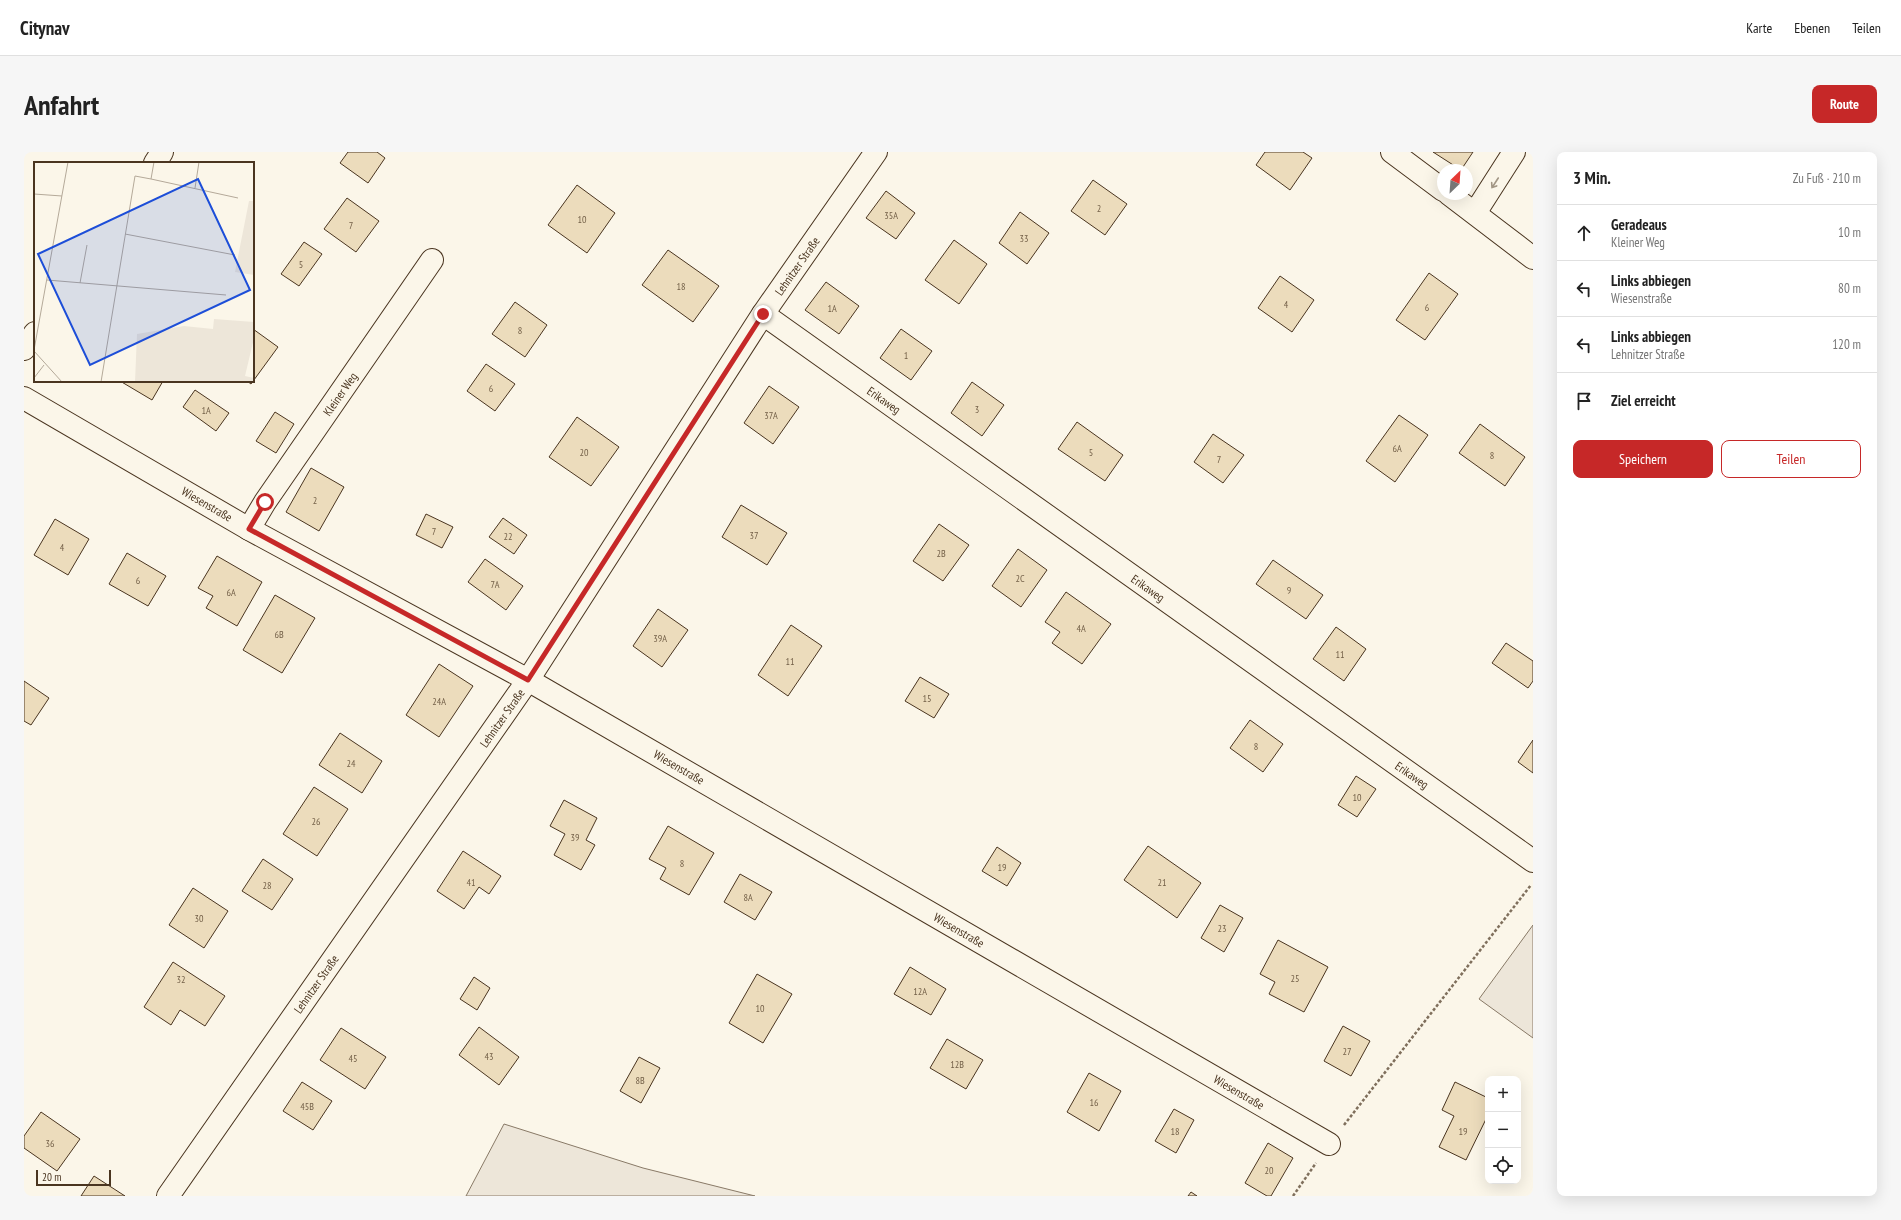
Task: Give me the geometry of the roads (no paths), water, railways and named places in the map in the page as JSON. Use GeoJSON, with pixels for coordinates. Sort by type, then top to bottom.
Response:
{"type":"FeatureCollection","features":[{"type":"Feature","properties":{"kind":"street"},"geometry":{"type":"LineString","coordinates":[[156,162],[162,152]]}},
{"type":"Feature","properties":{"kind":"street","name":"Lehnitzer Straße"},"geometry":{"type":"LineString","coordinates":[[168,1196],[528,680],[763,314],[876,152]]}},
{"type":"Feature","properties":{"kind":"street"},"geometry":{"type":"LineString","coordinates":[[1392,152],[1437,186]]}},
{"type":"Feature","properties":{"kind":"street"},"geometry":{"type":"LineString","coordinates":[[1475,213],[1514,152]]}},
{"type":"Feature","properties":{"kind":"street"},"geometry":{"type":"LineString","coordinates":[[1457,200],[1533,258]]}},
{"type":"Feature","properties":{"kind":"street","name":"Kleiner Weg"},"geometry":{"type":"LineString","coordinates":[[249,529],[265,502],[432,260]]}},
{"type":"Feature","properties":{"kind":"street","name":"Erikaweg"},"geometry":{"type":"LineString","coordinates":[[763,314],[1533,861]]}},
{"type":"Feature","properties":{"kind":"street"},"geometry":{"type":"LineString","coordinates":[[24,349],[34,334]]}},
{"type":"Feature","properties":{"kind":"street","name":"Wiesenstraße"},"geometry":{"type":"LineString","coordinates":[[24,398],[249,529],[528,680],[1329,1144]]}}]}
